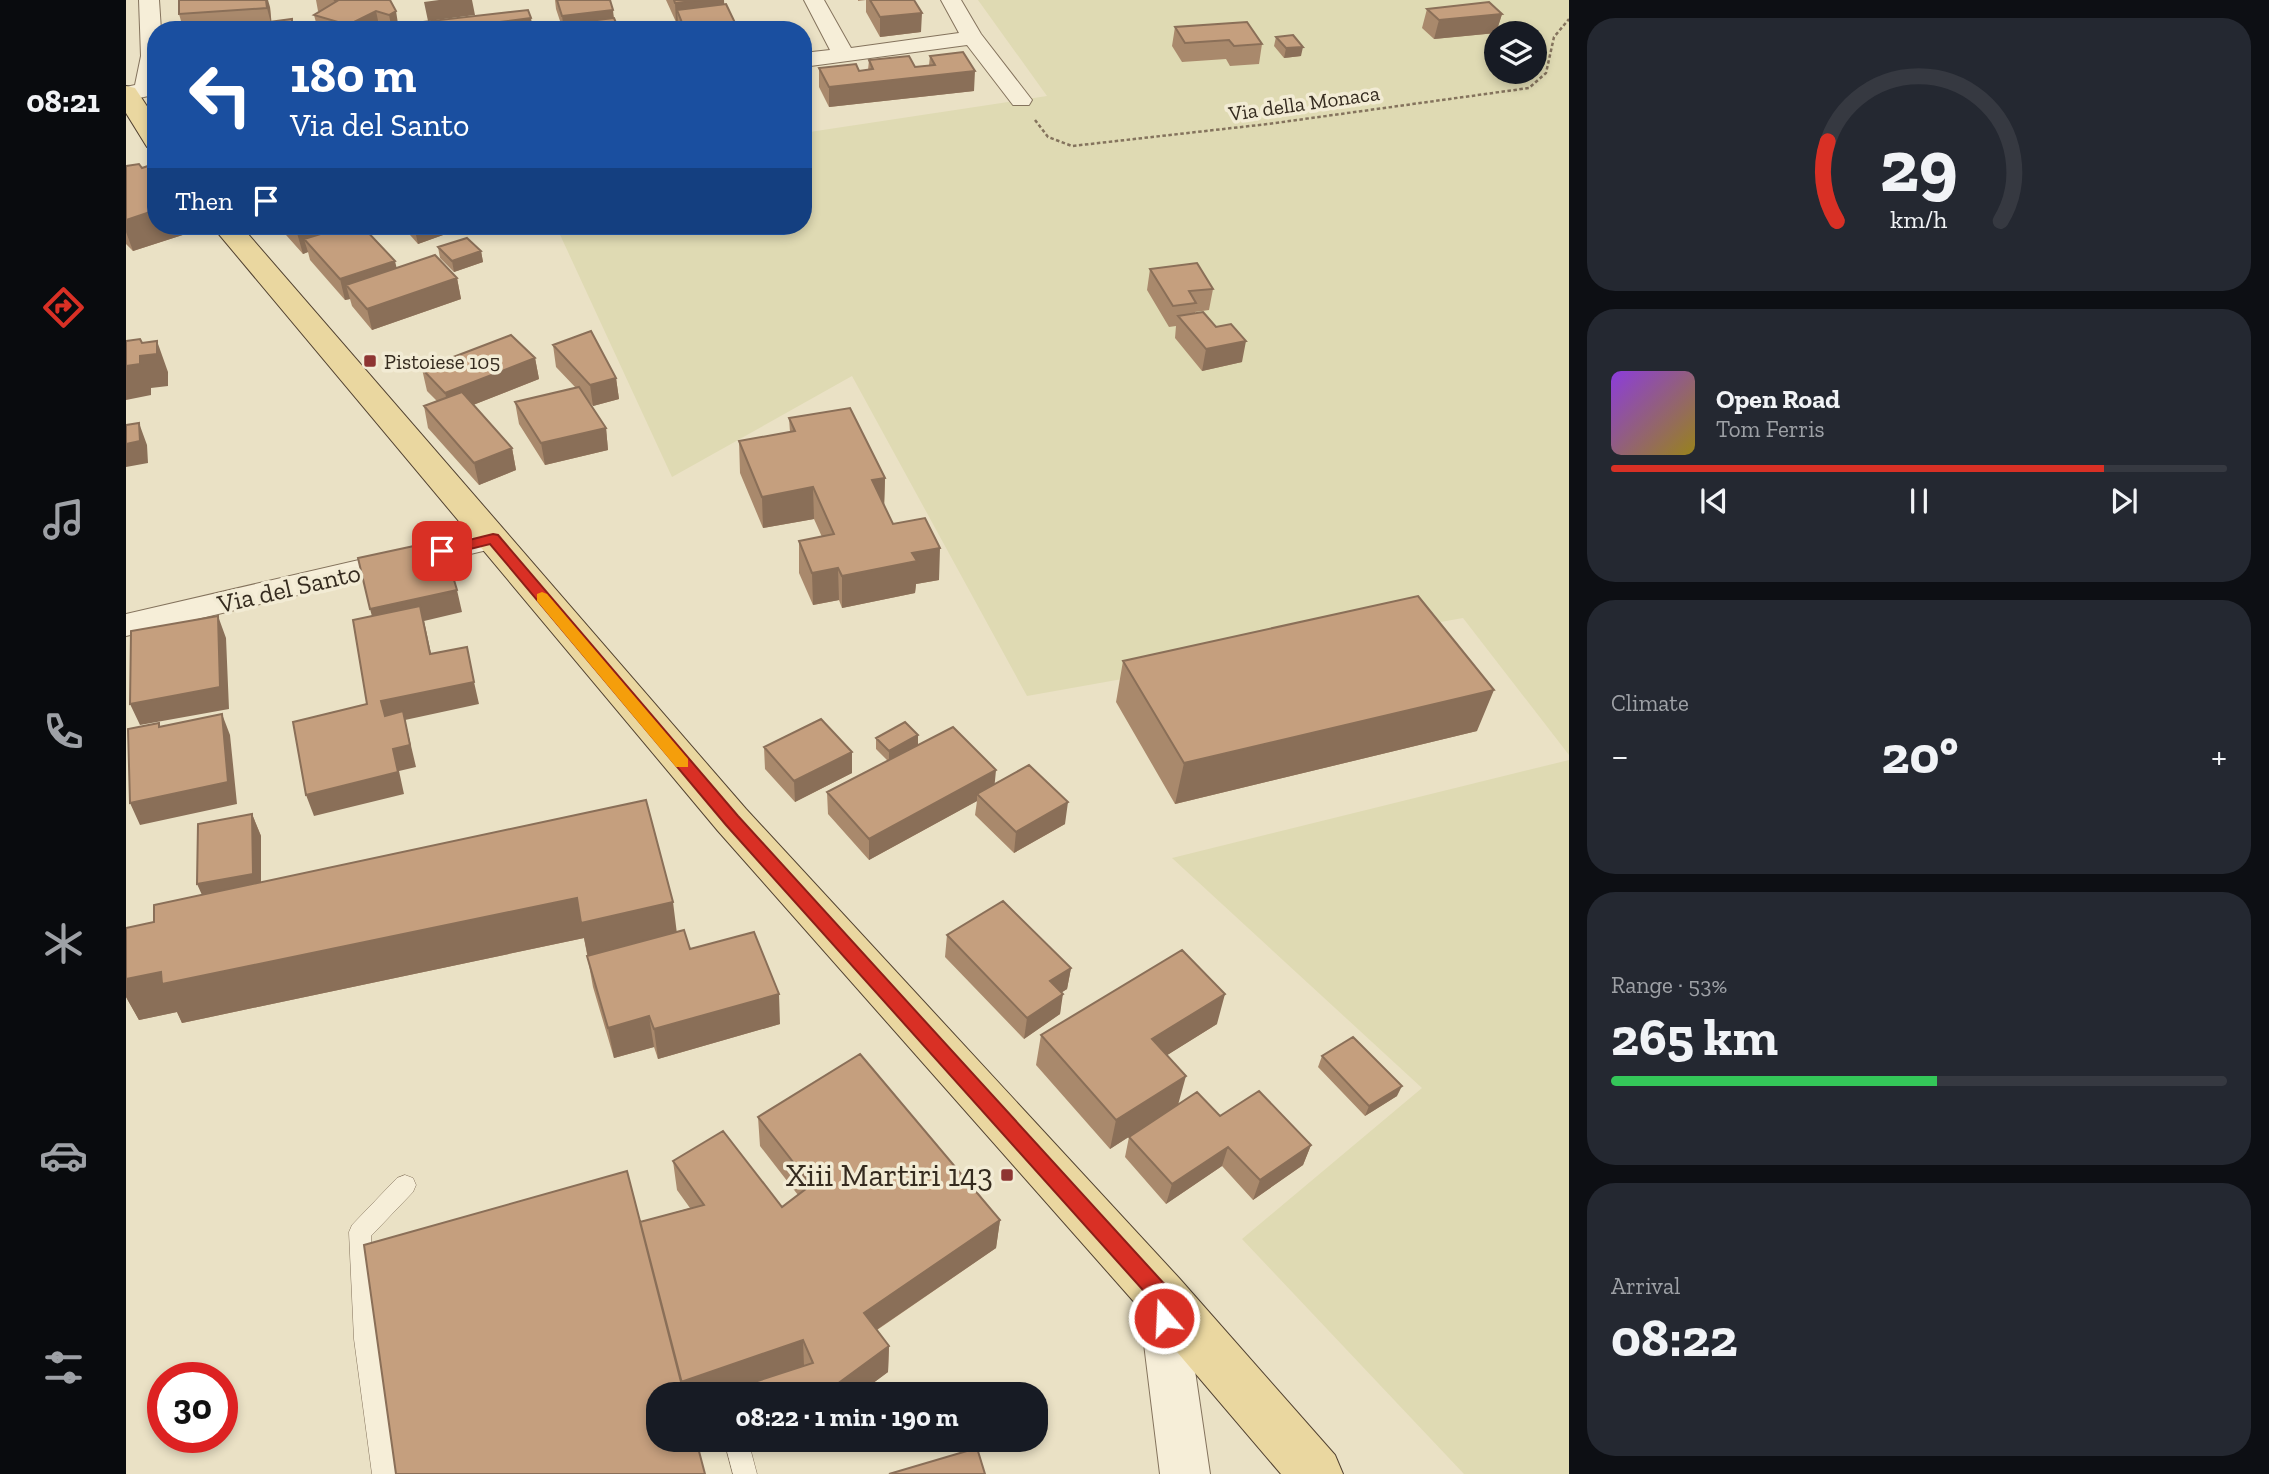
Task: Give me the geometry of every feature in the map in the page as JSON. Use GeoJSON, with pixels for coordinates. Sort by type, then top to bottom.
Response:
{"type":"FeatureCollection","features":[{"type":"Feature","properties":{"kind":"main road"},"geometry":{"type":"LineString","coordinates":[[126,94],[147,127]]}},
{"type":"Feature","properties":{"kind":"main road"},"geometry":{"type":"LineString","coordinates":[[234,235],[724,811],[1161,1295],[1316,1474]]}},
{"type":"Feature","properties":{"kind":"street"},"geometry":{"type":"LineString","coordinates":[[814,0],[844,55]]}},
{"type":"Feature","properties":{"kind":"street"},"geometry":{"type":"LineString","coordinates":[[951,0],[971,36],[1021,100]]}},
{"type":"Feature","properties":{"kind":"street"},"geometry":{"type":"LineString","coordinates":[[151,21],[150,3],[176,3]]}},
{"type":"Feature","properties":{"kind":"street"},"geometry":{"type":"LineString","coordinates":[[812,59],[953,42],[971,36]]}},
{"type":"Feature","properties":{"kind":"street"},"geometry":{"type":"LineString","coordinates":[[126,94],[145,90],[147,80]]}},
{"type":"Feature","properties":{"kind":"street","name":"Via del Santo"},"geometry":{"type":"LineString","coordinates":[[126,625],[493,539]]}},
{"type":"Feature","properties":{"kind":"street"},"geometry":{"type":"LineString","coordinates":[[1161,1295],[1185,1474]]}},
{"type":"Feature","properties":{"kind":"lane"},"geometry":{"type":"LineString","coordinates":[[384,1474],[366,1339],[360,1232],[405,1185]]}},
{"type":"Feature","properties":{"kind":"lane"},"geometry":{"type":"LineString","coordinates":[[739,1452],[745,1474]]}},
{"type":"Feature","properties":{"kind":"path","name":"Via della Monaca"},"geometry":{"type":"LineString","coordinates":[[1021,100],[1048,137],[1072,146],[1268,124],[1529,88],[1546,73],[1554,37],[1569,19]]}},
{"type":"Feature","properties":{"kind":"shaded area"},"geometry":{"type":"Polygon","coordinates":[[[978,0],[1569,0],[1569,755],[1463,618],[1027,696],[852,376],[672,477],[560,235],[812,235],[812,132],[1047,96],[978,0]]]}},
{"type":"Feature","properties":{"kind":"shaded area"},"geometry":{"type":"Polygon","coordinates":[[[1569,760],[1569,1474],[1464,1474],[1242,1239],[1422,1088],[1172,858],[1569,760]]]}},
{"type":"Feature","properties":{"kind":"building"},"geometry":{"type":"Polygon","coordinates":[[[179,0],[266,0],[267,8],[179,14],[179,0]]]}},
{"type":"Feature","properties":{"kind":"building"},"geometry":{"type":"Polygon","coordinates":[[[334,0],[390,0],[396,11],[389,15],[376,11],[356,21],[334,21],[314,15],[337,1],[334,0]]]}},
{"type":"Feature","properties":{"kind":"building"},"geometry":{"type":"Polygon","coordinates":[[[557,0],[610,0],[613,10],[562,16],[557,0]]]}},
{"type":"Feature","properties":{"kind":"building"},"geometry":{"type":"Polygon","coordinates":[[[674,0],[702,0],[675,3],[674,0]]]}},
{"type":"Feature","properties":{"kind":"building"},"geometry":{"type":"Polygon","coordinates":[[[870,0],[914,0],[922,13],[880,17],[870,0]]]}},
{"type":"Feature","properties":{"kind":"building"},"geometry":{"type":"Polygon","coordinates":[[[1489,2],[1502,14],[1439,20],[1427,9],[1489,2]]]}},
{"type":"Feature","properties":{"kind":"building"},"geometry":{"type":"Polygon","coordinates":[[[726,4],[734,21],[681,21],[677,10],[726,4]]]}},
{"type":"Feature","properties":{"kind":"building"},"geometry":{"type":"Polygon","coordinates":[[[528,10],[531,18],[507,21],[431,21],[528,10]]]}},
{"type":"Feature","properties":{"kind":"building"},"geometry":{"type":"Polygon","coordinates":[[[614,18],[615,21],[589,21],[614,18]]]}},
{"type":"Feature","properties":{"kind":"building"},"geometry":{"type":"Polygon","coordinates":[[[1247,22],[1262,44],[1234,46],[1229,40],[1185,43],[1175,27],[1247,22]]]}},
{"type":"Feature","properties":{"kind":"building"},"geometry":{"type":"Polygon","coordinates":[[[1293,35],[1303,47],[1286,48],[1276,37],[1293,35]]]}},
{"type":"Feature","properties":{"kind":"building"},"geometry":{"type":"Polygon","coordinates":[[[963,52],[975,71],[829,87],[819,68],[856,64],[859,71],[873,69],[869,60],[909,56],[915,67],[935,65],[930,56],[963,52]]]}},
{"type":"Feature","properties":{"kind":"building"},"geometry":{"type":"Polygon","coordinates":[[[139,164],[142,168],[147,166],[147,213],[126,220],[126,166],[139,164]]]}},
{"type":"Feature","properties":{"kind":"building"},"geometry":{"type":"Polygon","coordinates":[[[317,235],[370,235],[395,261],[340,279],[304,239],[317,235]]]}},
{"type":"Feature","properties":{"kind":"building"},"geometry":{"type":"Polygon","coordinates":[[[467,238],[481,251],[452,261],[438,247],[467,238]]]}},
{"type":"Feature","properties":{"kind":"building"},"geometry":{"type":"Polygon","coordinates":[[[435,255],[457,278],[367,309],[346,285],[435,255]]]}},
{"type":"Feature","properties":{"kind":"building"},"geometry":{"type":"Polygon","coordinates":[[[1197,263],[1213,289],[1189,291],[1196,303],[1173,306],[1150,269],[1197,263]]]}},
{"type":"Feature","properties":{"kind":"building"},"geometry":{"type":"Polygon","coordinates":[[[1203,312],[1216,327],[1231,324],[1246,341],[1206,349],[1178,316],[1203,312]]]}},
{"type":"Feature","properties":{"kind":"building"},"geometry":{"type":"Polygon","coordinates":[[[591,331],[616,378],[590,385],[553,345],[591,331]]]}},
{"type":"Feature","properties":{"kind":"building"},"geometry":{"type":"Polygon","coordinates":[[[511,335],[535,358],[445,393],[422,369],[511,335]]]}},
{"type":"Feature","properties":{"kind":"building"},"geometry":{"type":"Polygon","coordinates":[[[140,339],[142,343],[157,341],[157,354],[140,356],[140,364],[126,366],[126,341],[140,339]]]}},
{"type":"Feature","properties":{"kind":"building"},"geometry":{"type":"Polygon","coordinates":[[[579,387],[606,428],[541,443],[515,402],[579,387]]]}},
{"type":"Feature","properties":{"kind":"building"},"geometry":{"type":"Polygon","coordinates":[[[462,392],[512,448],[474,463],[424,406],[462,392]]]}},
{"type":"Feature","properties":{"kind":"building"},"geometry":{"type":"Polygon","coordinates":[[[850,408],[885,478],[872,480],[893,524],[925,518],[940,548],[912,553],[917,561],[842,576],[838,568],[812,573],[799,541],[834,534],[813,487],[762,497],[739,441],[795,431],[789,418],[850,408]]]}},
{"type":"Feature","properties":{"kind":"building"},"geometry":{"type":"Polygon","coordinates":[[[139,423],[140,441],[126,444],[126,425],[139,423]]]}},
{"type":"Feature","properties":{"kind":"building"},"geometry":{"type":"Polygon","coordinates":[[[442,540],[457,590],[370,609],[358,558],[442,540]]]}},
{"type":"Feature","properties":{"kind":"building"},"geometry":{"type":"Polygon","coordinates":[[[1418,596],[1494,690],[1184,763],[1123,661],[1418,596]]]}},
{"type":"Feature","properties":{"kind":"building"},"geometry":{"type":"Polygon","coordinates":[[[420,606],[430,654],[467,647],[474,682],[381,701],[385,716],[403,711],[410,745],[393,749],[398,772],[306,795],[293,722],[367,704],[353,620],[420,606]]]}},
{"type":"Feature","properties":{"kind":"building"},"geometry":{"type":"Polygon","coordinates":[[[218,616],[220,687],[130,704],[131,631],[218,616]]]}},
{"type":"Feature","properties":{"kind":"building"},"geometry":{"type":"Polygon","coordinates":[[[222,714],[228,782],[130,803],[128,729],[159,723],[159,727],[222,714]]]}},
{"type":"Feature","properties":{"kind":"building"},"geometry":{"type":"Polygon","coordinates":[[[821,719],[852,752],[794,781],[764,747],[821,719]]]}},
{"type":"Feature","properties":{"kind":"building"},"geometry":{"type":"Polygon","coordinates":[[[905,722],[918,735],[889,751],[876,738],[905,722]]]}},
{"type":"Feature","properties":{"kind":"building"},"geometry":{"type":"Polygon","coordinates":[[[953,727],[996,770],[869,839],[827,792],[953,727]]]}},
{"type":"Feature","properties":{"kind":"building"},"geometry":{"type":"Polygon","coordinates":[[[1029,765],[1068,802],[1016,832],[977,794],[1029,765]]]}},
{"type":"Feature","properties":{"kind":"building"},"geometry":{"type":"Polygon","coordinates":[[[646,800],[673,902],[581,923],[577,898],[162,984],[161,972],[126,979],[126,928],[154,922],[154,905],[646,800]]]}},
{"type":"Feature","properties":{"kind":"building"},"geometry":{"type":"Polygon","coordinates":[[[252,814],[253,874],[197,884],[198,824],[252,814]]]}},
{"type":"Feature","properties":{"kind":"building"},"geometry":{"type":"Polygon","coordinates":[[[1003,901],[1071,968],[1050,981],[1063,994],[1027,1018],[947,935],[1003,901]]]}},
{"type":"Feature","properties":{"kind":"building"},"geometry":{"type":"Polygon","coordinates":[[[684,930],[690,949],[754,932],[779,994],[654,1029],[649,1016],[608,1028],[587,956],[684,930]]]}},
{"type":"Feature","properties":{"kind":"building"},"geometry":{"type":"Polygon","coordinates":[[[1182,950],[1225,994],[1152,1039],[1186,1076],[1116,1120],[1041,1035],[1182,950]]]}},
{"type":"Feature","properties":{"kind":"building"},"geometry":{"type":"Polygon","coordinates":[[[1353,1037],[1402,1086],[1369,1106],[1322,1056],[1353,1037]]]}},
{"type":"Feature","properties":{"kind":"building"},"geometry":{"type":"Polygon","coordinates":[[[860,1054],[1000,1220],[864,1313],[889,1346],[840,1382],[754,1382],[813,1363],[803,1340],[681,1382],[640,1222],[704,1205],[673,1161],[723,1131],[782,1207],[811,1185],[758,1117],[860,1054]]]}},
{"type":"Feature","properties":{"kind":"building"},"geometry":{"type":"Polygon","coordinates":[[[1259,1091],[1311,1145],[1260,1180],[1228,1147],[1172,1184],[1129,1137],[1197,1092],[1220,1116],[1259,1091]]]}},
{"type":"Feature","properties":{"kind":"building"},"geometry":{"type":"Polygon","coordinates":[[[627,1171],[682,1382],[646,1382],[646,1452],[699,1452],[705,1474],[396,1474],[364,1245],[627,1171]]]}},
{"type":"Feature","properties":{"kind":"building"},"geometry":{"type":"Polygon","coordinates":[[[963,1452],[978,1452],[985,1474],[889,1474],[963,1452]]]}},
{"type":"Feature","properties":{"kind":"slow traffic"},"geometry":{"type":"LineString","coordinates":[[542,597],[682,763]]}},
{"type":"Feature","properties":{"kind":"place","name":"Pistoiese 105"},"geometry":{"type":"Point","coordinates":[370,361]}},
{"type":"Feature","properties":{"kind":"place","name":"Xiii Martiri 143"},"geometry":{"type":"Point","coordinates":[1007,1175]}},
{"type":"Feature","properties":{"kind":"route"},"geometry":{"type":"LineString","coordinates":[[442,551],[493,539],[622,694],[732,820],[1161,1295],[1164,1318]]}}]}
